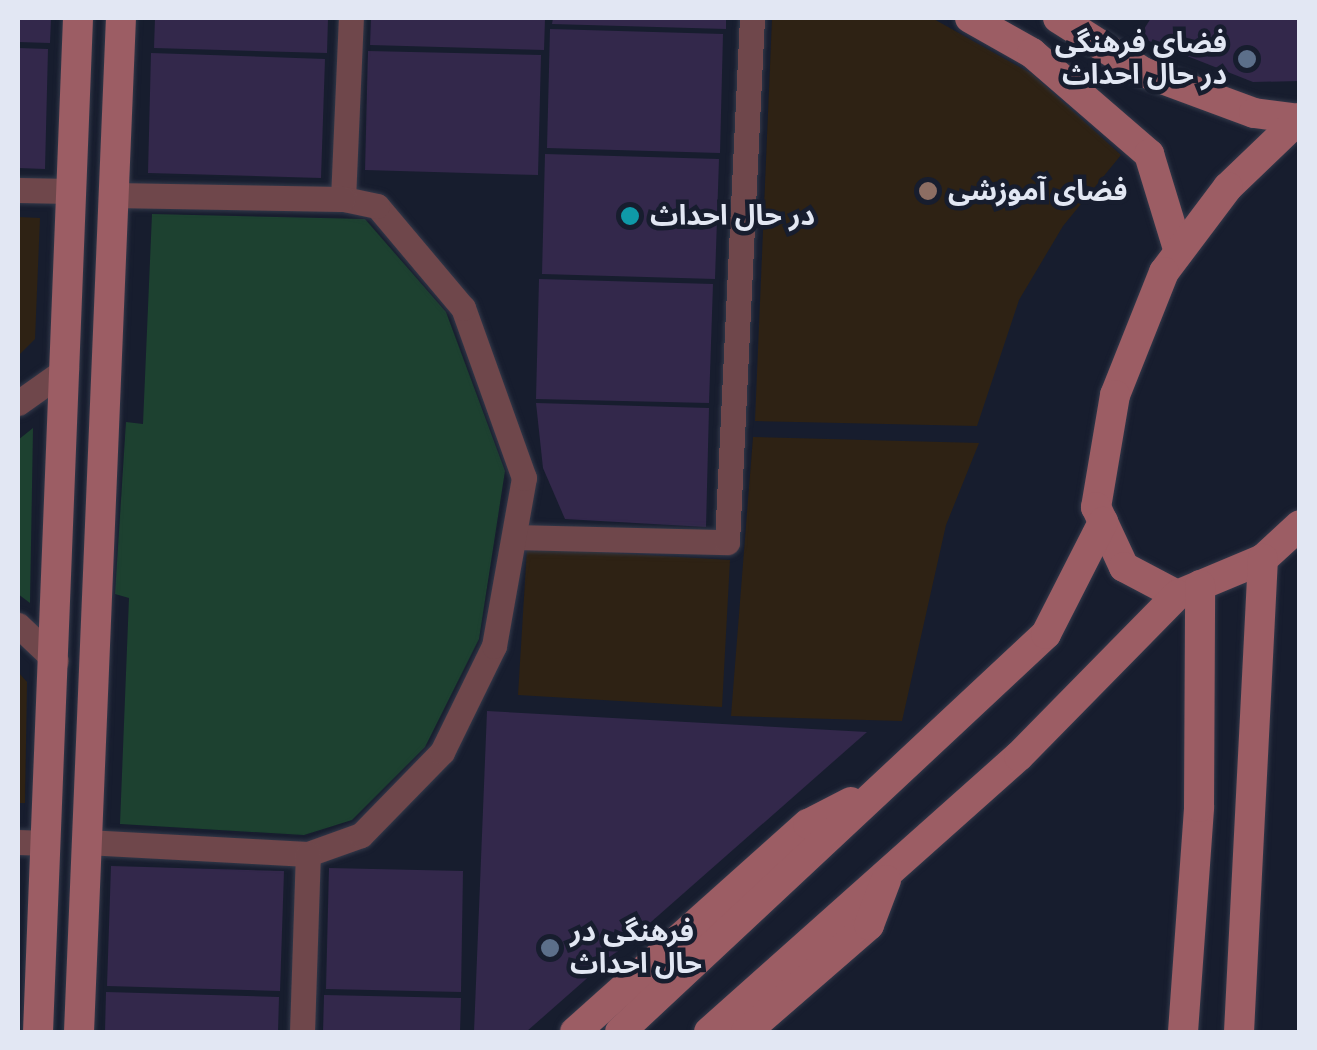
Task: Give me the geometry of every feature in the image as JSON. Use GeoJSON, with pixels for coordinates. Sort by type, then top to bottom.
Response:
{"type":"FeatureCollection","features":[{"type":"Feature","properties":{"kind":"street"},"geometry":{"type":"LineString","coordinates":[[38,1032],[32,842],[56,661],[78,18]]}},
{"type":"Feature","properties":{"kind":"street"},"geometry":{"type":"LineString","coordinates":[[79,1032],[121,18]]}},
{"type":"Feature","properties":{"kind":"street"},"geometry":{"type":"LineString","coordinates":[[343,199],[351,18]]}},
{"type":"Feature","properties":{"kind":"street"},"geometry":{"type":"LineString","coordinates":[[516,537],[728,542],[752,18]]}},
{"type":"Feature","properties":{"kind":"street"},"geometry":{"type":"LineString","coordinates":[[970,18],[1032,53],[1149,154],[1179,252]]}},
{"type":"Feature","properties":{"kind":"street"},"geometry":{"type":"LineString","coordinates":[[1058,18],[1142,72],[1254,113],[1299,118]]}},
{"type":"Feature","properties":{"kind":"street"},"geometry":{"type":"LineString","coordinates":[[1188,590],[1124,567],[1096,506],[1115,395],[1141,320],[1179,252],[1228,187],[1299,118]]}},
{"type":"Feature","properties":{"kind":"street"},"geometry":{"type":"LineString","coordinates":[[18,190],[72,192]]}},
{"type":"Feature","properties":{"kind":"street"},"geometry":{"type":"LineString","coordinates":[[86,842],[308,854],[361,835],[442,752],[494,646],[524,478],[463,308],[378,206],[343,199],[111,194]]}},
{"type":"Feature","properties":{"kind":"street"},"geometry":{"type":"LineString","coordinates":[[18,403],[66,369]]}},
{"type":"Feature","properties":{"kind":"street"},"geometry":{"type":"LineString","coordinates":[[620,1032],[1046,634],[1103,522]]}},
{"type":"Feature","properties":{"kind":"street"},"geometry":{"type":"LineString","coordinates":[[709,1032],[1019,756],[1188,590],[1263,559],[1300,525]]}},
{"type":"Feature","properties":{"kind":"street"},"geometry":{"type":"LineString","coordinates":[[1239,1032],[1263,559]]}},
{"type":"Feature","properties":{"kind":"street"},"geometry":{"type":"LineString","coordinates":[[1183,1032],[1199,806],[1188,590]]}},
{"type":"Feature","properties":{"kind":"street"},"geometry":{"type":"LineString","coordinates":[[18,625],[56,661]]}},
{"type":"Feature","properties":{"kind":"street"},"geometry":{"type":"LineString","coordinates":[[574,1032],[808,824],[890,782]]}},
{"type":"Feature","properties":{"kind":"street"},"geometry":{"type":"LineString","coordinates":[[302,1032],[308,854]]}},
{"type":"Feature","properties":{"kind":"street"},"geometry":{"type":"LineString","coordinates":[[746,1032],[869,924],[889,872]]}},
{"type":"Feature","properties":{"kind":"shaded area","name":"فضای آموزشی"},"geometry":{"type":"Polygon","coordinates":[[[772,18],[932,18],[1032,74],[1121,155],[1063,226],[1019,300],[977,426],[755,421],[772,18]]]}},
{"type":"Feature","properties":{"kind":"shaded area"},"geometry":{"type":"Polygon","coordinates":[[[18,217],[40,218],[35,339],[18,356],[18,217]]]}},
{"type":"Feature","properties":{"kind":"shaded area"},"geometry":{"type":"Polygon","coordinates":[[[753,437],[979,443],[946,525],[902,721],[731,716],[753,437]]]}},
{"type":"Feature","properties":{"kind":"shaded area"},"geometry":{"type":"Polygon","coordinates":[[[527,548],[730,560],[722,707],[518,695],[527,548]]]}},
{"type":"Feature","properties":{"kind":"shaded area"},"geometry":{"type":"Polygon","coordinates":[[[18,672],[27,682],[25,803],[18,803],[18,672]]]}},
{"type":"Feature","properties":{"kind":"green space"},"geometry":{"type":"Polygon","coordinates":[[[152,214],[365,219],[446,312],[505,471],[479,639],[425,747],[352,820],[304,835],[120,824],[129,598],[115,594],[126,422],[143,424],[152,214]]]}},
{"type":"Feature","properties":{"kind":"green space"},"geometry":{"type":"Polygon","coordinates":[[[33,428],[30,603],[18,594],[18,440],[33,428]]]}},
{"type":"Feature","properties":{"kind":"building"},"geometry":{"type":"Polygon","coordinates":[[[18,18],[51,18],[50,43],[18,42],[18,18]]]}},
{"type":"Feature","properties":{"kind":"building"},"geometry":{"type":"Polygon","coordinates":[[[155,18],[328,18],[327,53],[154,48],[155,18]]]}},
{"type":"Feature","properties":{"kind":"building"},"geometry":{"type":"Polygon","coordinates":[[[371,18],[545,18],[544,50],[370,45],[371,18]]]}},
{"type":"Feature","properties":{"kind":"building"},"geometry":{"type":"Polygon","coordinates":[[[553,18],[726,18],[726,29],[552,24],[553,18]]]}},
{"type":"Feature","properties":{"kind":"building","name":"فضای فرهنگی در حال احداث"},"geometry":{"type":"Polygon","coordinates":[[[1151,18],[1300,18],[1300,81],[1253,82],[1139,37],[1151,18]]]}},
{"type":"Feature","properties":{"kind":"building","name":"در حال احداث"},"geometry":{"type":"Polygon","coordinates":[[[550,29],[723,34],[720,153],[547,148],[550,29]]]}},
{"type":"Feature","properties":{"kind":"building"},"geometry":{"type":"Polygon","coordinates":[[[18,48],[48,49],[45,169],[18,168],[18,48]]]}},
{"type":"Feature","properties":{"kind":"building"},"geometry":{"type":"Polygon","coordinates":[[[368,51],[541,55],[538,175],[365,170],[368,51]]]}},
{"type":"Feature","properties":{"kind":"building"},"geometry":{"type":"Polygon","coordinates":[[[151,53],[325,59],[321,178],[148,173],[151,53]]]}},
{"type":"Feature","properties":{"kind":"building","name":"در حال احداث"},"geometry":{"type":"Polygon","coordinates":[[[545,154],[719,159],[715,279],[542,274],[545,154]]]}},
{"type":"Feature","properties":{"kind":"building","name":"در حال احداث"},"geometry":{"type":"Polygon","coordinates":[[[539,279],[713,284],[709,403],[536,399],[539,279]]]}},
{"type":"Feature","properties":{"kind":"building"},"geometry":{"type":"Polygon","coordinates":[[[536,403],[709,408],[706,527],[565,519],[543,468],[536,403]]]}},
{"type":"Feature","properties":{"kind":"building","name":"فرهنگی در حال احداث"},"geometry":{"type":"Polygon","coordinates":[[[487,711],[867,732],[526,1032],[474,1032],[487,711]]]}},
{"type":"Feature","properties":{"kind":"building"},"geometry":{"type":"Polygon","coordinates":[[[111,866],[284,871],[280,991],[107,986],[111,866]]]}},
{"type":"Feature","properties":{"kind":"building"},"geometry":{"type":"Polygon","coordinates":[[[329,868],[463,871],[461,992],[326,989],[329,868]]]}},
{"type":"Feature","properties":{"kind":"building"},"geometry":{"type":"Polygon","coordinates":[[[106,992],[279,997],[278,1032],[105,1032],[106,992]]]}},
{"type":"Feature","properties":{"kind":"building"},"geometry":{"type":"Polygon","coordinates":[[[324,995],[461,998],[460,1032],[323,1032],[324,995]]]}},
{"type":"Feature","properties":{"kind":"place","name":"فضای فرهنگی در حال احداث"},"geometry":{"type":"Point","coordinates":[1247,59]}},
{"type":"Feature","properties":{"kind":"place","name":"فضای آموزشی"},"geometry":{"type":"Point","coordinates":[928,191]}},
{"type":"Feature","properties":{"kind":"place","name":"در حال احداث"},"geometry":{"type":"Point","coordinates":[630,216]}},
{"type":"Feature","properties":{"kind":"place","name":"فرهنگی در حال احداث"},"geometry":{"type":"Point","coordinates":[550,948]}}]}
